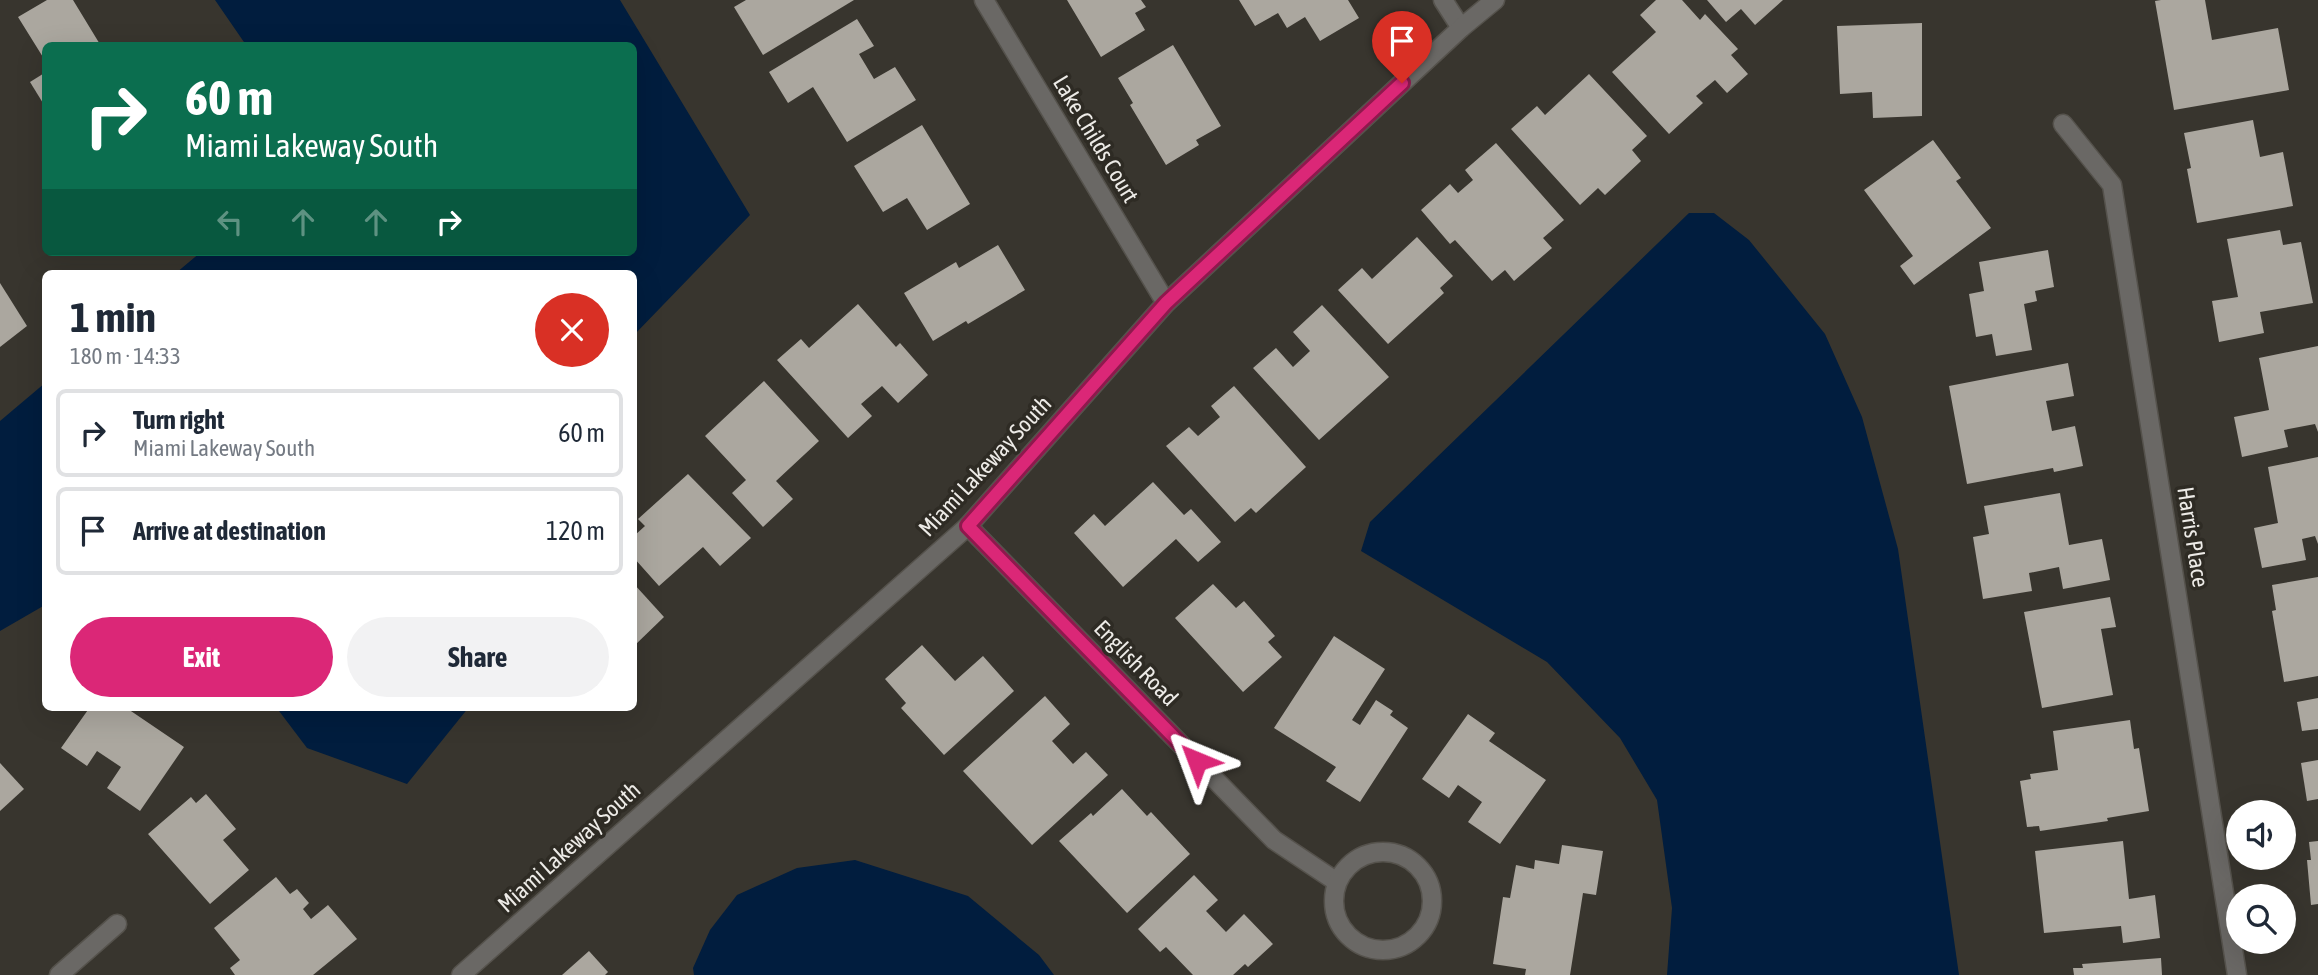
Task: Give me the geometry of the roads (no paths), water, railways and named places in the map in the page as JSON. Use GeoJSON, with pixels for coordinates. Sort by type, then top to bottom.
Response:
{"type":"FeatureCollection","features":[{"type":"Feature","properties":{"kind":"street","name":"Lake Childs Court"},"geometry":{"type":"LineString","coordinates":[[984,0],[1166,303]]}},
{"type":"Feature","properties":{"kind":"street"},"geometry":{"type":"LineString","coordinates":[[1443,0],[1461,29]]}},
{"type":"Feature","properties":{"kind":"street","name":"Miami Lakeway South"},"geometry":{"type":"LineString","coordinates":[[461,975],[968,526],[1166,303],[1495,0]]}},
{"type":"Feature","properties":{"kind":"street","name":"Harris Place"},"geometry":{"type":"LineString","coordinates":[[2063,124],[2112,185],[2237,975]]}},
{"type":"Feature","properties":{"kind":"street","name":"English Road"},"geometry":{"type":"LineString","coordinates":[[968,526],[1274,840],[1337,882]]}},
{"type":"Feature","properties":{"kind":"street"},"geometry":{"type":"LineString","coordinates":[[1389,852],[1404,857],[1417,865],[1427,878],[1432,893],[1432,909],[1427,924],[1417,937],[1404,946],[1388,950],[1371,949],[1356,942],[1343,931],[1335,916],[1333,899],[1337,882],[1346,869],[1358,859],[1373,853],[1389,852]]}},
{"type":"Feature","properties":{"kind":"street"},"geometry":{"type":"LineString","coordinates":[[59,975],[117,924]]}},
{"type":"Feature","properties":{"kind":"water"},"geometry":{"type":"Polygon","coordinates":[[[215,0],[620,0],[750,215],[637,332],[637,270],[180,270],[196,256],[637,256],[637,42],[244,42],[215,0]]]}},
{"type":"Feature","properties":{"kind":"water"},"geometry":{"type":"Polygon","coordinates":[[[1689,213],[1714,213],[1749,240],[1825,334],[1862,417],[1898,549],[1959,975],[1667,975],[1672,908],[1657,800],[1620,738],[1547,662],[1361,551],[1370,522],[1689,213]]]}},
{"type":"Feature","properties":{"kind":"water"},"geometry":{"type":"Polygon","coordinates":[[[42,386],[42,607],[0,631],[0,421],[42,386]]]}},
{"type":"Feature","properties":{"kind":"water"},"geometry":{"type":"Polygon","coordinates":[[[279,711],[466,711],[407,784],[307,748],[279,711]]]}},
{"type":"Feature","properties":{"kind":"water"},"geometry":{"type":"Polygon","coordinates":[[[855,860],[968,896],[1039,955],[1054,975],[694,975],[693,968],[710,930],[737,895],[797,868],[855,860]]]}}]}
